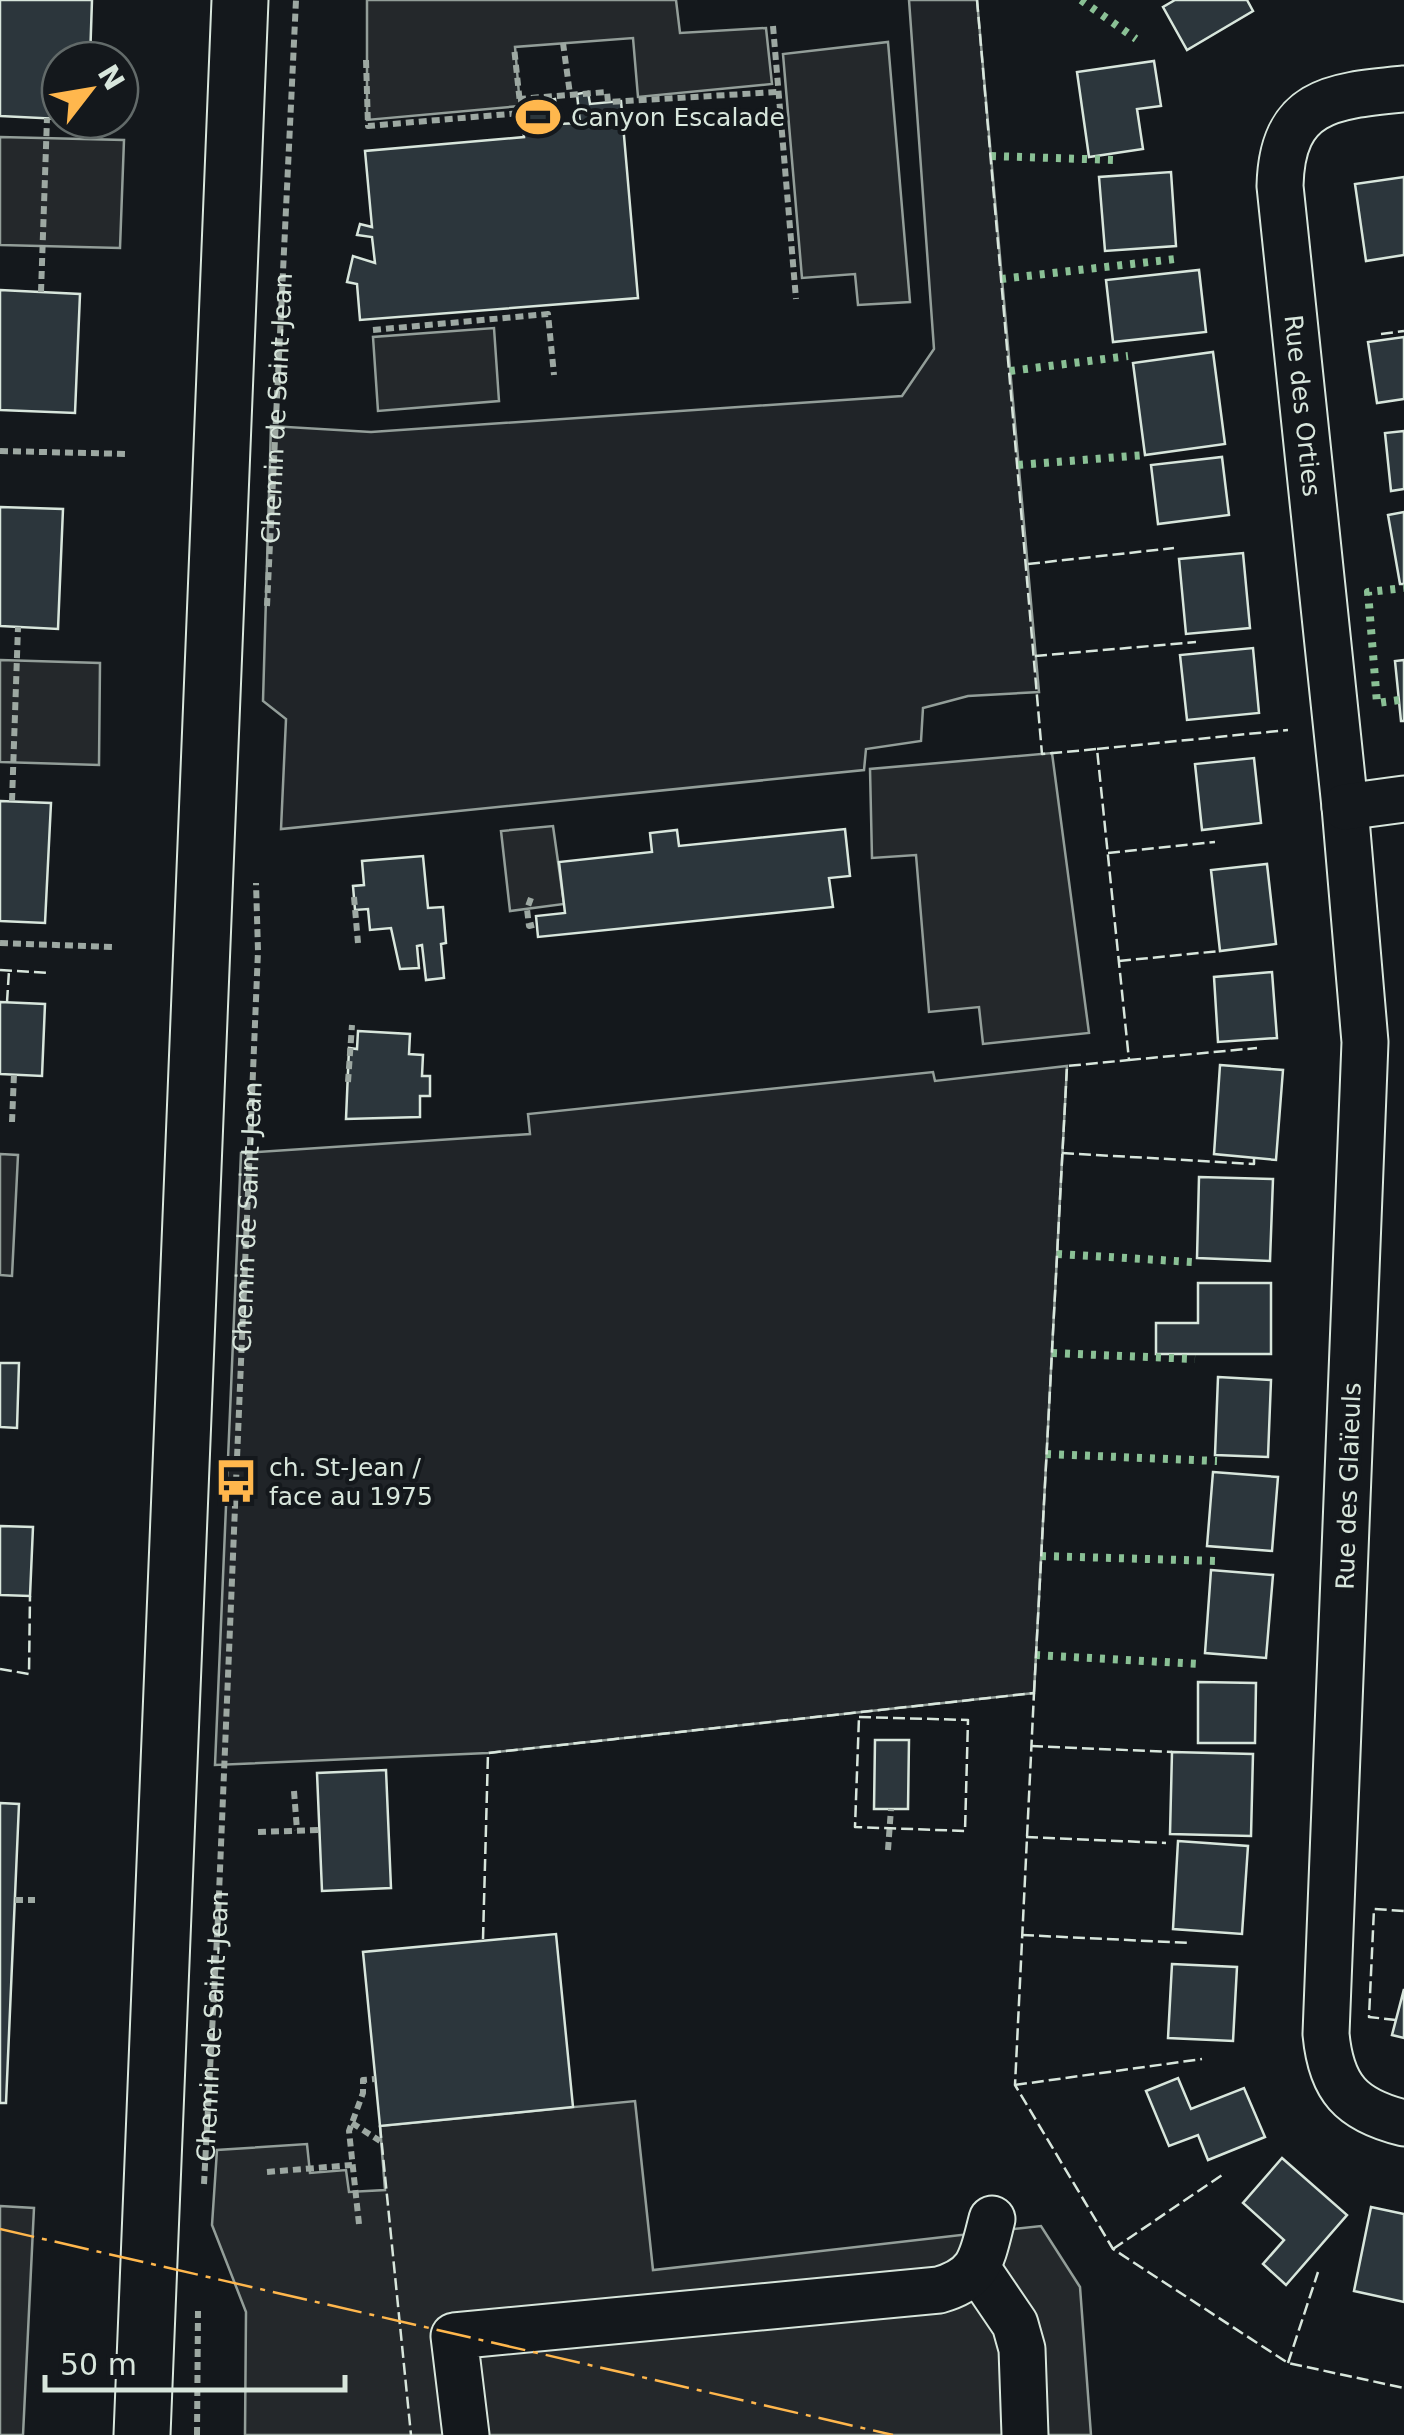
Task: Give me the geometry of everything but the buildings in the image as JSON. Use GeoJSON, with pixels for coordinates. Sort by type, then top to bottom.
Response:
{"type":"FeatureCollection","features":[{"type":"Feature","properties":{"kind":"main road","name":"Chemin de Saint-Jean"},"geometry":{"type":"LineString","coordinates":[[142,2435],[240,0]]}},
{"type":"Feature","properties":{"kind":"street","name":"Rue des Orties"},"geometry":{"type":"LineString","coordinates":[[1345,807],[1280,186],[1281,164],[1284,142],[1290,132],[1317,106],[1340,98],[1404,89]]}},
{"type":"Feature","properties":{"kind":"street"},"geometry":{"type":"LineString","coordinates":[[1345,807],[1404,799]]}},
{"type":"Feature","properties":{"kind":"street","name":"Rue des Glaïeuls"},"geometry":{"type":"LineString","coordinates":[[1345,807],[1365,1042],[1326,2034],[1329,2065],[1342,2090],[1363,2108],[1404,2123]]}},
{"type":"Feature","properties":{"kind":"street"},"geometry":{"type":"LineString","coordinates":[[466,2435],[454,2336],[938,2290],[961,2284],[977,2268],[992,2219]]}},
{"type":"Feature","properties":{"kind":"street"},"geometry":{"type":"LineString","coordinates":[[977,2268],[1016,2324],[1022,2349],[1026,2435]]}},
{"type":"Feature","properties":{"kind":"path","name":"Chemin de Saint-Jean"},"geometry":{"type":"LineString","coordinates":[[267,615],[296,0]]}},
{"type":"Feature","properties":{"kind":"path"},"geometry":{"type":"LineString","coordinates":[[773,26],[796,300]]}},
{"type":"Feature","properties":{"kind":"path"},"geometry":{"type":"LineString","coordinates":[[564,43],[570,94]]}},
{"type":"Feature","properties":{"kind":"path"},"geometry":{"type":"LineString","coordinates":[[366,60],[368,126],[521,114],[514,47]]}},
{"type":"Feature","properties":{"kind":"path"},"geometry":{"type":"LineString","coordinates":[[518,99],[607,92],[608,102],[778,92]]}},
{"type":"Feature","properties":{"kind":"path"},"geometry":{"type":"LineString","coordinates":[[41,292],[46,140]]}},
{"type":"Feature","properties":{"kind":"path"},"geometry":{"type":"LineString","coordinates":[[372,330],[548,314],[554,375]]}},
{"type":"Feature","properties":{"kind":"path"},"geometry":{"type":"LineString","coordinates":[[0,452],[129,454]]}},
{"type":"Feature","properties":{"kind":"path"},"geometry":{"type":"LineString","coordinates":[[12,801],[18,627]]}},
{"type":"Feature","properties":{"kind":"path","name":"Chemin de Saint-Jean"},"geometry":{"type":"LineString","coordinates":[[203,2192],[258,951],[256,873]]}},
{"type":"Feature","properties":{"kind":"path"},"geometry":{"type":"LineString","coordinates":[[354,897],[358,942]]}},
{"type":"Feature","properties":{"kind":"path"},"geometry":{"type":"LineString","coordinates":[[531,898],[527,909],[529,926],[537,924]]}},
{"type":"Feature","properties":{"kind":"path"},"geometry":{"type":"LineString","coordinates":[[0,943],[112,947]]}},
{"type":"Feature","properties":{"kind":"path"},"geometry":{"type":"LineString","coordinates":[[348,1082],[352,1025]]}},
{"type":"Feature","properties":{"kind":"path"},"geometry":{"type":"LineString","coordinates":[[12,1122],[14,1074]]}},
{"type":"Feature","properties":{"kind":"path"},"geometry":{"type":"LineString","coordinates":[[294,1791],[298,1830]]}},
{"type":"Feature","properties":{"kind":"path"},"geometry":{"type":"LineString","coordinates":[[888,1850],[891,1808]]}},
{"type":"Feature","properties":{"kind":"path"},"geometry":{"type":"LineString","coordinates":[[258,1832],[319,1830]]}},
{"type":"Feature","properties":{"kind":"path"},"geometry":{"type":"LineString","coordinates":[[15,1900],[34,1900]]}},
{"type":"Feature","properties":{"kind":"path"},"geometry":{"type":"LineString","coordinates":[[358,2224],[348,2131],[363,2093],[363,2080],[375,2079]]}},
{"type":"Feature","properties":{"kind":"path"},"geometry":{"type":"LineString","coordinates":[[352,2122],[380,2141]]}},
{"type":"Feature","properties":{"kind":"path"},"geometry":{"type":"LineString","coordinates":[[266,2172],[352,2165]]}},
{"type":"Feature","properties":{"kind":"path"},"geometry":{"type":"LineString","coordinates":[[197,2435],[198,2307]]}},
{"type":"Feature","properties":{"kind":"shaded area"},"geometry":{"type":"Polygon","coordinates":[[[367,0],[676,0],[680,33],[766,28],[772,84],[638,97],[633,38],[515,47],[520,106],[367,120],[367,0]]]}},
{"type":"Feature","properties":{"kind":"shaded area"},"geometry":{"type":"Polygon","coordinates":[[[909,0],[977,0],[1039,692],[968,696],[923,708],[921,741],[866,749],[864,770],[281,829],[286,719],[263,701],[271,426],[371,432],[902,396],[934,349],[909,0]]]}},
{"type":"Feature","properties":{"kind":"shaded area"},"geometry":{"type":"Polygon","coordinates":[[[888,42],[910,302],[858,305],[855,274],[802,278],[783,54],[888,42]]]}},
{"type":"Feature","properties":{"kind":"shaded area"},"geometry":{"type":"Polygon","coordinates":[[[0,137],[124,140],[120,248],[0,245],[0,137]]]}},
{"type":"Feature","properties":{"kind":"shaded area"},"geometry":{"type":"Polygon","coordinates":[[[494,328],[499,401],[378,411],[373,337],[494,328]]]}},
{"type":"Feature","properties":{"kind":"shaded area"},"geometry":{"type":"Polygon","coordinates":[[[0,660],[100,663],[99,765],[0,762],[0,660]]]}},
{"type":"Feature","properties":{"kind":"shaded area"},"geometry":{"type":"Polygon","coordinates":[[[1052,753],[1089,1033],[983,1044],[979,1007],[929,1012],[916,855],[872,858],[870,769],[1052,753]]]}},
{"type":"Feature","properties":{"kind":"shaded area"},"geometry":{"type":"Polygon","coordinates":[[[553,826],[564,904],[510,911],[501,831],[553,826]]]}},
{"type":"Feature","properties":{"kind":"shaded area"},"geometry":{"type":"Polygon","coordinates":[[[1067,1066],[1034,1693],[488,1753],[215,1765],[241,1153],[530,1134],[528,1114],[933,1072],[935,1081],[1067,1066]]]}},
{"type":"Feature","properties":{"kind":"shaded area"},"geometry":{"type":"Polygon","coordinates":[[[0,1154],[18,1155],[12,1276],[0,1275],[0,1154]]]}},
{"type":"Feature","properties":{"kind":"shaded area"},"geometry":{"type":"Polygon","coordinates":[[[635,2101],[653,2270],[1041,2226],[1080,2287],[1091,2435],[245,2435],[246,2312],[212,2225],[217,2150],[307,2144],[310,2173],[346,2170],[349,2192],[385,2190],[380,2126],[635,2101]]]}},
{"type":"Feature","properties":{"kind":"shaded area"},"geometry":{"type":"Polygon","coordinates":[[[0,2206],[34,2208],[23,2435],[0,2435],[0,2206]]]}},
{"type":"Feature","properties":{"kind":"hedge"},"geometry":{"type":"LineString","coordinates":[[1081,0],[1136,39]]}},
{"type":"Feature","properties":{"kind":"hedge"},"geometry":{"type":"LineString","coordinates":[[991,156],[1116,160]]}},
{"type":"Feature","properties":{"kind":"hedge"},"geometry":{"type":"LineString","coordinates":[[1001,279],[1175,259]]}},
{"type":"Feature","properties":{"kind":"hedge"},"geometry":{"type":"LineString","coordinates":[[1010,371],[1128,356]]}},
{"type":"Feature","properties":{"kind":"hedge"},"geometry":{"type":"LineString","coordinates":[[1018,465],[1145,455]]}},
{"type":"Feature","properties":{"kind":"hedge"},"geometry":{"type":"LineString","coordinates":[[1399,700],[1377,703],[1368,592],[1404,588]]}},
{"type":"Feature","properties":{"kind":"hedge"},"geometry":{"type":"LineString","coordinates":[[1057,1254],[1193,1262]]}},
{"type":"Feature","properties":{"kind":"hedge"},"geometry":{"type":"LineString","coordinates":[[1052,1353],[1195,1359]]}},
{"type":"Feature","properties":{"kind":"hedge"},"geometry":{"type":"LineString","coordinates":[[1046,1454],[1217,1461]]}},
{"type":"Feature","properties":{"kind":"hedge"},"geometry":{"type":"LineString","coordinates":[[1041,1556],[1218,1561]]}},
{"type":"Feature","properties":{"kind":"hedge"},"geometry":{"type":"LineString","coordinates":[[1035,1655],[1200,1664]]}},
{"type":"Feature","properties":{"kind":"fence"},"geometry":{"type":"LineString","coordinates":[[977,0],[1042,754],[1097,749],[1129,1060],[1067,1066],[1034,1693]]}},
{"type":"Feature","properties":{"kind":"fence"},"geometry":{"type":"LineString","coordinates":[[1381,334],[1404,331]]}},
{"type":"Feature","properties":{"kind":"fence"},"geometry":{"type":"LineString","coordinates":[[1028,564],[1174,548]]}},
{"type":"Feature","properties":{"kind":"fence"},"geometry":{"type":"LineString","coordinates":[[1035,656],[1196,642]]}},
{"type":"Feature","properties":{"kind":"fence"},"geometry":{"type":"LineString","coordinates":[[1097,749],[1288,730]]}},
{"type":"Feature","properties":{"kind":"fence"},"geometry":{"type":"LineString","coordinates":[[1108,853],[1215,842]]}},
{"type":"Feature","properties":{"kind":"fence"},"geometry":{"type":"LineString","coordinates":[[1119,961],[1220,951]]}},
{"type":"Feature","properties":{"kind":"fence"},"geometry":{"type":"LineString","coordinates":[[0,970],[49,973]]}},
{"type":"Feature","properties":{"kind":"fence"},"geometry":{"type":"LineString","coordinates":[[7,1002],[9,971]]}},
{"type":"Feature","properties":{"kind":"fence"},"geometry":{"type":"LineString","coordinates":[[1129,1060],[1257,1048]]}},
{"type":"Feature","properties":{"kind":"fence"},"geometry":{"type":"LineString","coordinates":[[1062,1153],[1254,1164],[1254,1158]]}},
{"type":"Feature","properties":{"kind":"fence"},"geometry":{"type":"LineString","coordinates":[[0,1669],[29,1674],[30,1596]]}},
{"type":"Feature","properties":{"kind":"fence"},"geometry":{"type":"LineString","coordinates":[[483,1939],[488,1753],[1034,1693],[1015,2085],[1113,2249],[1288,2363],[1404,2388]]}},
{"type":"Feature","properties":{"kind":"fence"},"geometry":{"type":"LineString","coordinates":[[859,1717],[968,1720],[965,1831],[855,1827],[859,1717]]}},
{"type":"Feature","properties":{"kind":"fence"},"geometry":{"type":"LineString","coordinates":[[1031,1746],[1172,1752]]}},
{"type":"Feature","properties":{"kind":"fence"},"geometry":{"type":"LineString","coordinates":[[1026,1837],[1166,1843]]}},
{"type":"Feature","properties":{"kind":"fence"},"geometry":{"type":"LineString","coordinates":[[1396,2020],[1369,2017],[1374,1909],[1404,1911]]}},
{"type":"Feature","properties":{"kind":"fence"},"geometry":{"type":"LineString","coordinates":[[1022,1935],[1190,1943]]}},
{"type":"Feature","properties":{"kind":"fence"},"geometry":{"type":"LineString","coordinates":[[1015,2085],[1202,2059]]}},
{"type":"Feature","properties":{"kind":"fence"},"geometry":{"type":"LineString","coordinates":[[380,2126],[411,2435]]}},
{"type":"Feature","properties":{"kind":"fence"},"geometry":{"type":"LineString","coordinates":[[1113,2249],[1222,2175]]}},
{"type":"Feature","properties":{"kind":"fence"},"geometry":{"type":"LineString","coordinates":[[1288,2363],[1318,2272]]}},
{"type":"Feature","properties":{"kind":"power"},"geometry":{"type":"LineString","coordinates":[[0,2229],[893,2435]]}},
{"type":"Feature","properties":{"kind":"place","name":"Canyon Escalade"},"geometry":{"type":"Point","coordinates":[538,117]}},
{"type":"Feature","properties":{"kind":"place","name":"ch. St-Jean / face au 1975"},"geometry":{"type":"Point","coordinates":[236,1481]}}]}
